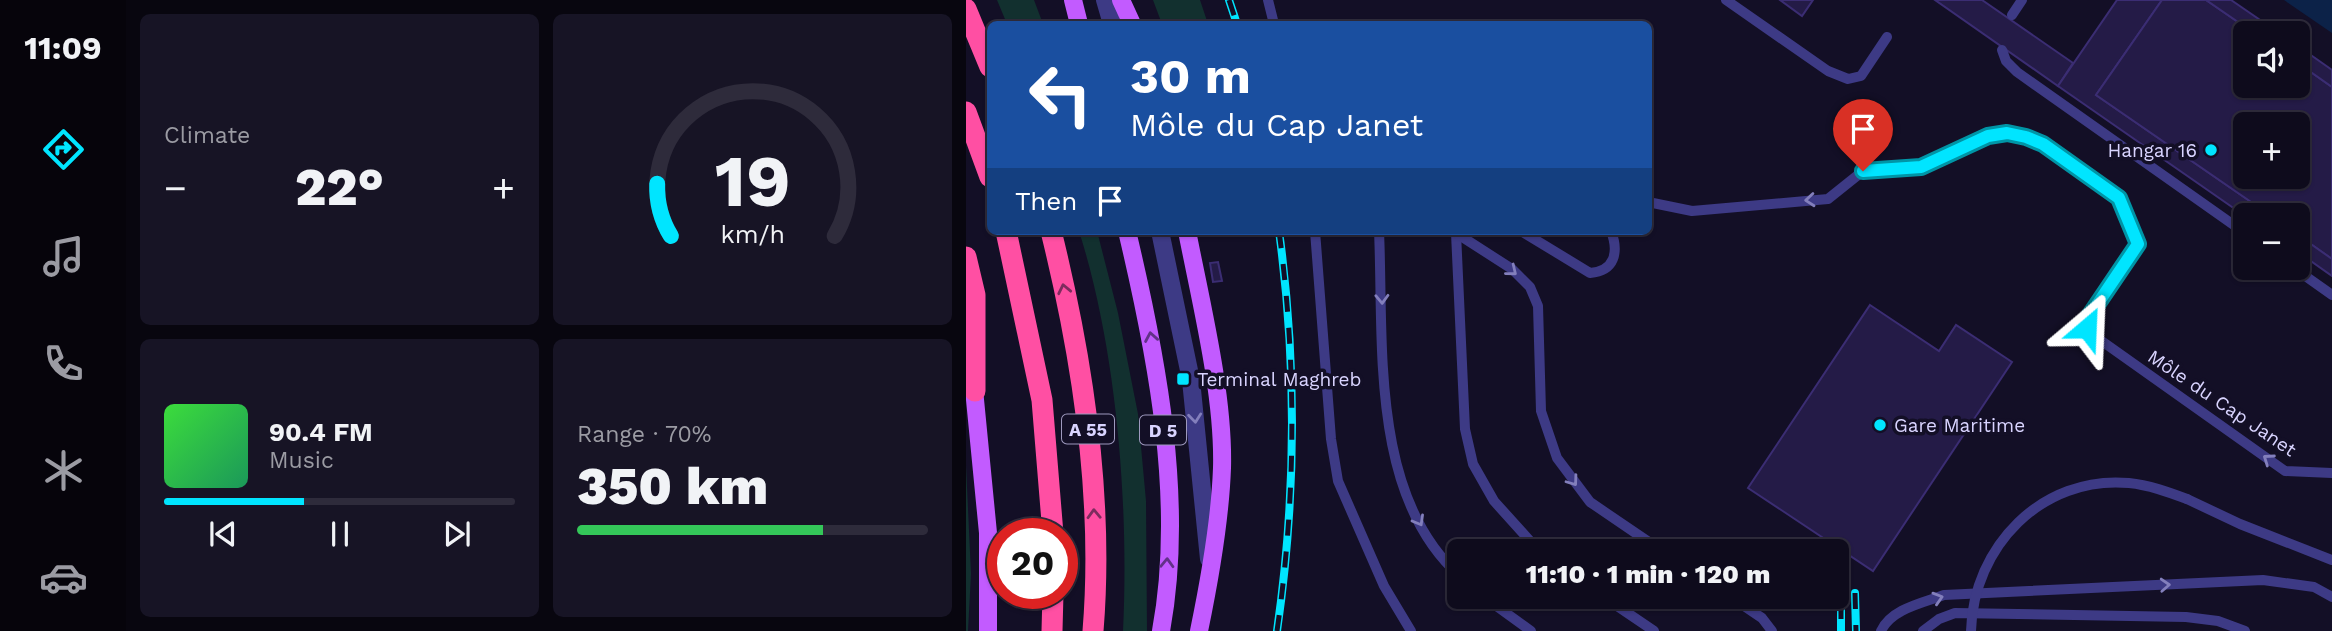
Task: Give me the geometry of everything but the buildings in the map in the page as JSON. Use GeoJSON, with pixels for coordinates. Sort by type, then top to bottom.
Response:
{"type":"FeatureCollection","features":[{"type":"Feature","properties":{"kind":"highway"},"geometry":{"type":"LineString","coordinates":[[966,9],[987,60]]}},
{"type":"Feature","properties":{"kind":"highway"},"geometry":{"type":"LineString","coordinates":[[966,112],[987,169]]}},
{"type":"Feature","properties":{"kind":"highway","name":"A 55"},"geometry":{"type":"LineString","coordinates":[[1007,235],[1042,400],[1052,518]]}},
{"type":"Feature","properties":{"kind":"highway","name":"A 55"},"geometry":{"type":"LineString","coordinates":[[1052,235],[1086,409],[1095,538],[1093,631]]}},
{"type":"Feature","properties":{"kind":"highway"},"geometry":{"type":"LineString","coordinates":[[966,257],[975,295],[975,391]]}},
{"type":"Feature","properties":{"kind":"highway"},"geometry":{"type":"LineString","coordinates":[[1052,631],[1053,609]]}},
{"type":"Feature","properties":{"kind":"main road"},"geometry":{"type":"LineString","coordinates":[[1073,0],[1078,21]]}},
{"type":"Feature","properties":{"kind":"main road","name":"D 5"},"geometry":{"type":"LineString","coordinates":[[1128,235],[1152,336],[1170,486],[1165,608],[1161,631]]}},
{"type":"Feature","properties":{"kind":"main road"},"geometry":{"type":"LineString","coordinates":[[1188,235],[1215,382],[1222,466],[1211,574],[1199,631]]}},
{"type":"Feature","properties":{"kind":"main road"},"geometry":{"type":"LineString","coordinates":[[966,341],[975,391],[988,533],[988,631]]}},
{"type":"Feature","properties":{"kind":"street"},"geometry":{"type":"LineString","coordinates":[[1105,0],[1111,21]]}},
{"type":"Feature","properties":{"kind":"street"},"geometry":{"type":"LineString","coordinates":[[1161,235],[1191,380],[1211,574]]}},
{"type":"Feature","properties":{"kind":"lane"},"geometry":{"type":"LineString","coordinates":[[1268,0],[1273,21]]}},
{"type":"Feature","properties":{"kind":"lane"},"geometry":{"type":"LineString","coordinates":[[1726,0],[1828,71],[1848,79],[1861,76],[1887,37]]}},
{"type":"Feature","properties":{"kind":"lane"},"geometry":{"type":"LineString","coordinates":[[2012,15],[2022,0]]}},
{"type":"Feature","properties":{"kind":"lane"},"geometry":{"type":"LineString","coordinates":[[2002,50],[2006,61],[2017,72],[2233,225]]}},
{"type":"Feature","properties":{"kind":"lane","name":"Môle du Cap Janet"},"geometry":{"type":"LineString","coordinates":[[1652,203],[1692,211],[1828,199],[1863,171],[1921,167],[1988,136],[2007,133],[2026,137],[2043,144],[2119,198],[2138,244],[2088,318],[2087,328],[2285,471],[2332,473]]}},
{"type":"Feature","properties":{"kind":"lane"},"geometry":{"type":"LineString","coordinates":[[1315,235],[1331,439],[1338,481],[1384,586],[1411,631]]}},
{"type":"Feature","properties":{"kind":"lane"},"geometry":{"type":"LineString","coordinates":[[1379,235],[1391,449],[1404,492],[1421,526],[1447,559]]}},
{"type":"Feature","properties":{"kind":"lane"},"geometry":{"type":"LineString","coordinates":[[1454,235],[1465,429],[1474,464],[1493,501],[1528,539]]}},
{"type":"Feature","properties":{"kind":"lane"},"geometry":{"type":"LineString","coordinates":[[1459,235],[1512,269],[1530,287],[1538,306],[1542,411],[1557,458],[1590,502],[1644,539]]}},
{"type":"Feature","properties":{"kind":"lane"},"geometry":{"type":"LineString","coordinates":[[1528,235],[1590,273],[1601,272],[1612,262],[1615,246],[1612,235]]}},
{"type":"Feature","properties":{"kind":"lane"},"geometry":{"type":"LineString","coordinates":[[2310,279],[2332,295]]}},
{"type":"Feature","properties":{"kind":"lane"},"geometry":{"type":"LineString","coordinates":[[1971,631],[1972,606],[1980,576],[2007,532],[2051,499],[2077,488],[2129,483],[2161,489],[2239,524],[2332,559]]}},
{"type":"Feature","properties":{"kind":"lane"},"geometry":{"type":"LineString","coordinates":[[1881,631],[1886,621],[1896,614],[1944,595],[2263,580],[2314,587],[2332,597]]}},
{"type":"Feature","properties":{"kind":"lane"},"geometry":{"type":"LineString","coordinates":[[1501,609],[1531,631]]}},
{"type":"Feature","properties":{"kind":"lane"},"geometry":{"type":"LineString","coordinates":[[1622,609],[1654,631]]}},
{"type":"Feature","properties":{"kind":"lane"},"geometry":{"type":"LineString","coordinates":[[1749,609],[1762,618],[1772,631]]}},
{"type":"Feature","properties":{"kind":"lane"},"geometry":{"type":"LineString","coordinates":[[1923,631],[1939,619],[1955,613],[2186,617],[2218,621],[2245,631]]}},
{"type":"Feature","properties":{"kind":"green space"},"geometry":{"type":"Polygon","coordinates":[[[997,0],[1034,0],[1042,21],[1006,21],[997,0]]]}},
{"type":"Feature","properties":{"kind":"green space"},"geometry":{"type":"Polygon","coordinates":[[[1153,0],[1200,0],[1207,21],[1161,21],[1153,0]]]}},
{"type":"Feature","properties":{"kind":"green space"},"geometry":{"type":"Polygon","coordinates":[[[1080,235],[1098,235],[1118,313],[1138,414],[1146,501],[1147,631],[1123,631],[1124,532],[1118,429],[1103,326],[1080,235]]]}},
{"type":"Feature","properties":{"kind":"green space"},"geometry":{"type":"Polygon","coordinates":[[[966,465],[971,574],[968,631],[966,631],[966,465]]]}},
{"type":"Feature","properties":{"kind":"water"},"geometry":{"type":"Polygon","coordinates":[[[2284,0],[2332,0],[2332,33],[2284,0]]]}},
{"type":"Feature","properties":{"kind":"railway"},"geometry":{"type":"LineString","coordinates":[[1229,0],[1236,21]]}},
{"type":"Feature","properties":{"kind":"railway"},"geometry":{"type":"LineString","coordinates":[[1277,631],[1288,532],[1292,431],[1289,331],[1279,235]]}},
{"type":"Feature","properties":{"kind":"railway"},"geometry":{"type":"LineString","coordinates":[[1855,593],[1856,631]]}},
{"type":"Feature","properties":{"kind":"railway"},"geometry":{"type":"LineString","coordinates":[[1841,609],[1841,631]]}},
{"type":"Feature","properties":{"kind":"place","name":"Hangar 16"},"geometry":{"type":"Point","coordinates":[2211,150]}},
{"type":"Feature","properties":{"kind":"place","name":"Terminal Maghreb"},"geometry":{"type":"Point","coordinates":[1183,379]}},
{"type":"Feature","properties":{"kind":"place","name":"Gare Maritime"},"geometry":{"type":"Point","coordinates":[1880,425]}},
{"type":"Feature","properties":{"kind":"route"},"geometry":{"type":"LineString","coordinates":[[1863,171],[1872,168],[1921,167],[1988,136],[2007,133],[2043,144],[2119,198],[2138,244],[2088,318],[2087,328]]}}]}
